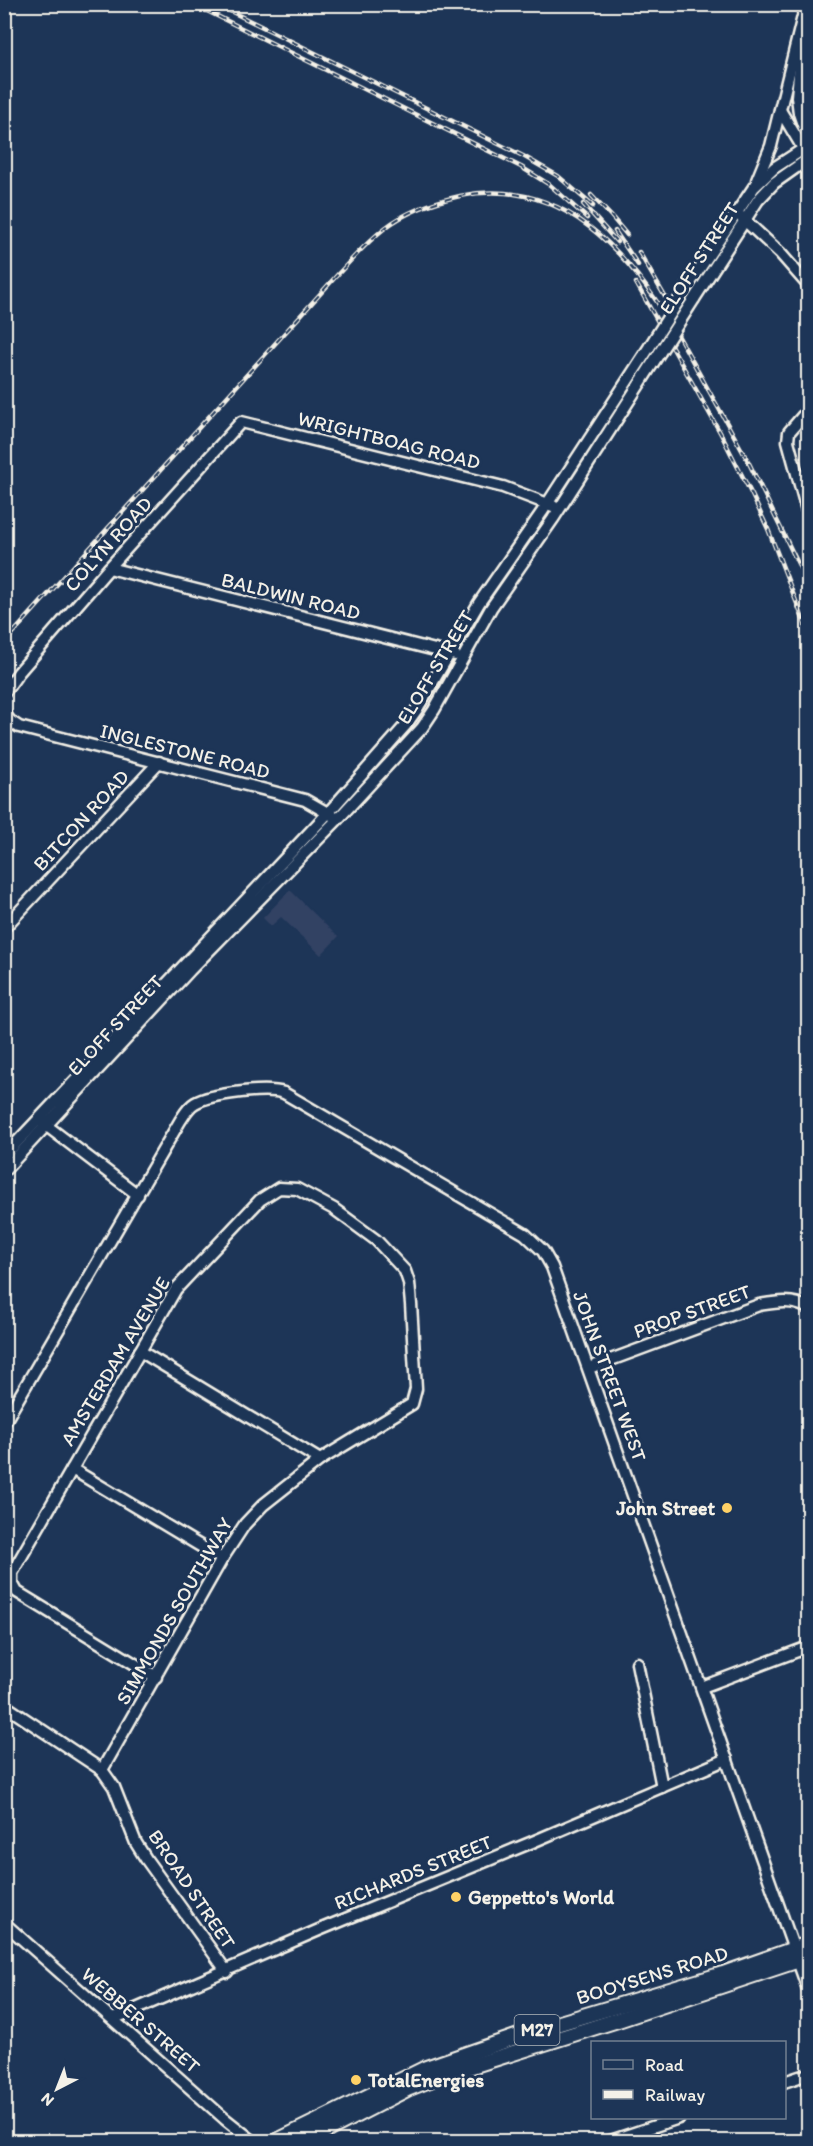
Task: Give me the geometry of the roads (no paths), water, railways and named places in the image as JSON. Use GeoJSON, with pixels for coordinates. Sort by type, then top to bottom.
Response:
{"type":"FeatureCollection","features":[{"type":"Feature","properties":{"kind":"main road","name":"BOOYSENS ROAD"},"geometry":{"type":"LineString","coordinates":[[304,2142],[407,2089],[440,2076],[800,1956],[808,1944]]}},
{"type":"Feature","properties":{"kind":"main road","name":"BOOYSENS ROAD"},"geometry":{"type":"LineString","coordinates":[[275,2142],[426,2068],[533,2031],[800,1956]]}},
{"type":"Feature","properties":{"kind":"street"},"geometry":{"type":"LineString","coordinates":[[753,187],[771,146],[801,32],[806,4]]}},
{"type":"Feature","properties":{"kind":"street"},"geometry":{"type":"LineString","coordinates":[[801,32],[797,97],[799,113],[808,139]]}},
{"type":"Feature","properties":{"kind":"street"},"geometry":{"type":"LineString","coordinates":[[780,110],[807,153]]}},
{"type":"Feature","properties":{"kind":"street","name":"ELOFF STREET"},"geometry":{"type":"LineString","coordinates":[[244,907],[338,820],[422,728],[491,608],[556,514],[694,299],[740,216],[753,187],[774,168],[807,153]]}},
{"type":"Feature","properties":{"kind":"street","name":"ELOFF STREET"},"geometry":{"type":"LineString","coordinates":[[4,1171],[43,1124],[244,907],[405,726],[473,611],[545,507],[684,292],[740,216],[807,153]]}},
{"type":"Feature","properties":{"kind":"street"},"geometry":{"type":"LineString","coordinates":[[740,216],[780,253],[808,285]]}},
{"type":"Feature","properties":{"kind":"street"},"geometry":{"type":"LineString","coordinates":[[618,396],[627,402]]}},
{"type":"Feature","properties":{"kind":"street"},"geometry":{"type":"LineString","coordinates":[[808,410],[789,432],[788,441],[808,514]]}},
{"type":"Feature","properties":{"kind":"street","name":"WRIGHTBOAG ROAD"},"geometry":{"type":"LineString","coordinates":[[242,422],[477,480],[528,495],[556,514]]}},
{"type":"Feature","properties":{"kind":"street","name":"COLYN ROAD"},"geometry":{"type":"LineString","coordinates":[[4,693],[19,672],[109,568],[242,422]]}},
{"type":"Feature","properties":{"kind":"street","name":"BALDWIN ROAD"},"geometry":{"type":"LineString","coordinates":[[109,568],[448,655],[464,656]]}},
{"type":"Feature","properties":{"kind":"street"},"geometry":{"type":"LineString","coordinates":[[500,573],[511,580]]}},
{"type":"Feature","properties":{"kind":"street","name":"INGLESTONE ROAD"},"geometry":{"type":"LineString","coordinates":[[4,713],[19,727],[305,800],[338,820]]}},
{"type":"Feature","properties":{"kind":"street","name":"BITCON ROAD"},"geometry":{"type":"LineString","coordinates":[[4,928],[159,762]]}},
{"type":"Feature","properties":{"kind":"street","name":"JOHN STREET WEST"},"geometry":{"type":"LineString","coordinates":[[4,1423],[180,1121],[190,1107],[197,1102],[215,1097],[267,1090],[284,1093],[502,1219],[531,1239],[543,1251],[552,1267],[800,1956],[808,1989]]}},
{"type":"Feature","properties":{"kind":"street"},"geometry":{"type":"LineString","coordinates":[[43,1124],[138,1195]]}},
{"type":"Feature","properties":{"kind":"street","name":"ELOFF STREET"},"geometry":{"type":"LineString","coordinates":[[4,1156],[43,1124]]}},
{"type":"Feature","properties":{"kind":"street","name":"AMSTERDAM AVENUE"},"geometry":{"type":"LineString","coordinates":[[156,1677],[17,1592],[11,1577],[176,1289],[260,1200],[279,1188],[297,1189],[358,1225],[405,1271],[411,1304],[416,1389],[412,1404]]}},
{"type":"Feature","properties":{"kind":"street","name":"PROP STREET"},"geometry":{"type":"LineString","coordinates":[[589,1368],[759,1305],[778,1301],[793,1302],[808,1308]]}},
{"type":"Feature","properties":{"kind":"street"},"geometry":{"type":"LineString","coordinates":[[140,1351],[320,1460]]}},
{"type":"Feature","properties":{"kind":"street","name":"SIMMONDS SOUTHWAY"},"geometry":{"type":"LineString","coordinates":[[102,1770],[222,1559],[253,1515],[320,1460],[412,1404]]}},
{"type":"Feature","properties":{"kind":"street"},"geometry":{"type":"LineString","coordinates":[[72,1469],[222,1559]]}},
{"type":"Feature","properties":{"kind":"street"},"geometry":{"type":"LineString","coordinates":[[702,1687],[808,1647]]}},
{"type":"Feature","properties":{"kind":"street"},"geometry":{"type":"LineString","coordinates":[[637,1664],[662,1787]]}},
{"type":"Feature","properties":{"kind":"street","name":"BROAD STREET"},"geometry":{"type":"LineString","coordinates":[[4,1705],[102,1770],[114,1787],[136,1843],[227,1972]]}},
{"type":"Feature","properties":{"kind":"street","name":"RICHARDS STREET"},"geometry":{"type":"LineString","coordinates":[[113,2019],[727,1758]]}},
{"type":"Feature","properties":{"kind":"street","name":"WEBBER STREET"},"geometry":{"type":"LineString","coordinates":[[4,1923],[225,2119],[254,2142]]}},
{"type":"Feature","properties":{"kind":"street"},"geometry":{"type":"LineString","coordinates":[[786,2081],[808,2074]]}},
{"type":"Feature","properties":{"kind":"street"},"geometry":{"type":"LineString","coordinates":[[607,2142],[676,2119]]}},
{"type":"Feature","properties":{"kind":"railway"},"geometry":{"type":"LineString","coordinates":[[193,4],[521,167],[550,185],[587,218]]}},
{"type":"Feature","properties":{"kind":"railway"},"geometry":{"type":"LineString","coordinates":[[216,4],[523,156],[558,176],[593,206]]}},
{"type":"Feature","properties":{"kind":"railway"},"geometry":{"type":"LineString","coordinates":[[4,643],[356,255],[385,228],[411,212],[460,196],[497,193],[531,197],[562,209],[590,227],[615,250],[638,276],[678,334]]}},
{"type":"Feature","properties":{"kind":"railway"},"geometry":{"type":"LineString","coordinates":[[591,195],[627,235]]}},
{"type":"Feature","properties":{"kind":"railway"},"geometry":{"type":"LineString","coordinates":[[583,204],[617,242]]}},
{"type":"Feature","properties":{"kind":"railway"},"geometry":{"type":"LineString","coordinates":[[615,231],[638,265]]}},
{"type":"Feature","properties":{"kind":"railway"},"geometry":{"type":"LineString","coordinates":[[639,252],[671,307]]}},
{"type":"Feature","properties":{"kind":"railway"},"geometry":{"type":"LineString","coordinates":[[636,283],[721,434],[752,495],[768,529],[808,632]]}},
{"type":"Feature","properties":{"kind":"railway"},"geometry":{"type":"LineString","coordinates":[[674,328],[748,461],[808,584]]}},
{"type":"Feature","properties":{"kind":"place","name":"John Street"},"geometry":{"type":"Point","coordinates":[727,1508]}},
{"type":"Feature","properties":{"kind":"place","name":"Geppetto's World"},"geometry":{"type":"Point","coordinates":[456,1897]}},
{"type":"Feature","properties":{"kind":"place","name":"TotalEnergies"},"geometry":{"type":"Point","coordinates":[356,2080]}}]}
